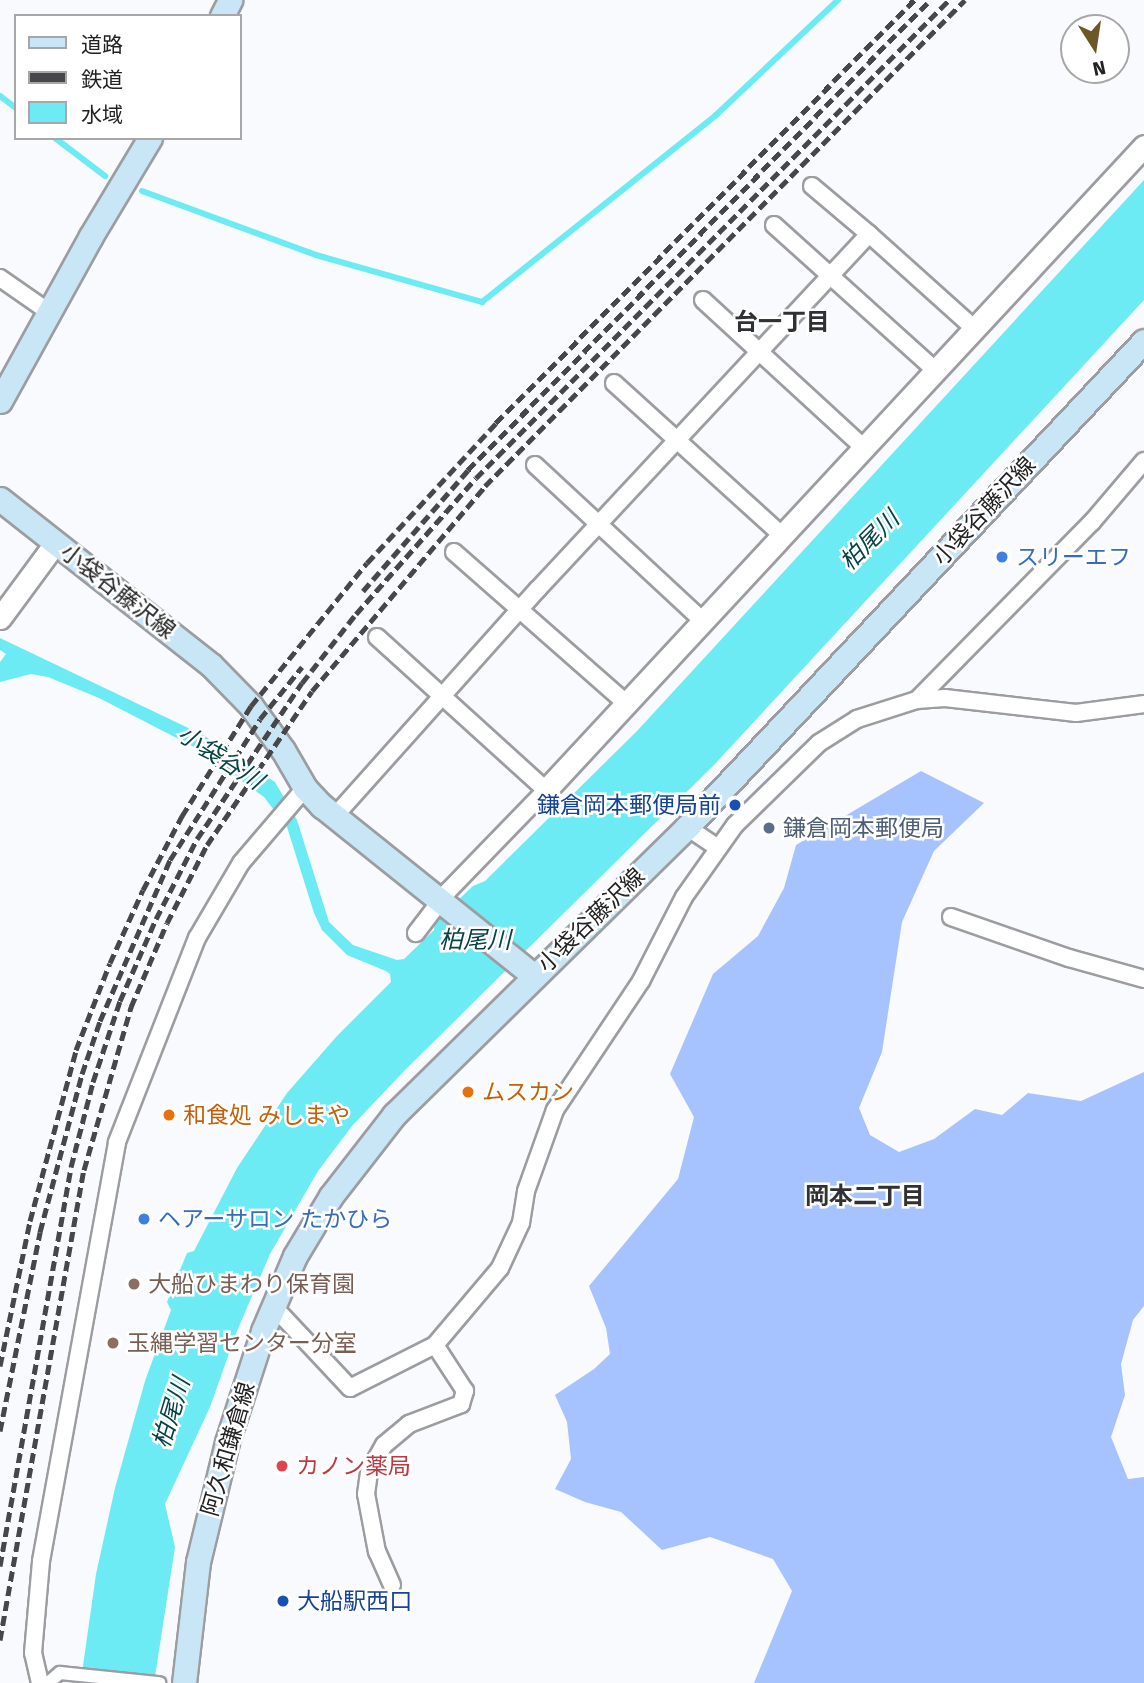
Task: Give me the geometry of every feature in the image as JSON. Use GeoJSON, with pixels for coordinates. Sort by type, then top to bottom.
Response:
{"type":"FeatureCollection","features":[{"type":"Feature","properties":{"kind":"main road"},"geometry":{"type":"LineString","coordinates":[[0,401],[149,140]]}},
{"type":"Feature","properties":{"kind":"main road","name":"小袋谷藤沢線"},"geometry":{"type":"LineString","coordinates":[[0,499],[211,665],[251,706],[283,750],[298,795],[334,817],[534,976],[687,827],[1144,341]]}},
{"type":"Feature","properties":{"kind":"main road","name":"阿久和鎌倉線"},"geometry":{"type":"LineString","coordinates":[[184,1683],[198,1562],[215,1488],[227,1442],[274,1307],[295,1256],[331,1196],[362,1153],[427,1081],[534,976]]}},
{"type":"Feature","properties":{"kind":"street"},"geometry":{"type":"LineString","coordinates":[[416,933],[455,883],[628,705],[1144,146]]}},
{"type":"Feature","properties":{"kind":"street"},"geometry":{"type":"LineString","coordinates":[[812,186],[975,329]]}},
{"type":"Feature","properties":{"kind":"street"},"geometry":{"type":"LineString","coordinates":[[774,225],[936,371]]}},
{"type":"Feature","properties":{"kind":"street"},"geometry":{"type":"LineString","coordinates":[[334,817],[520,609],[869,234]]}},
{"type":"Feature","properties":{"kind":"street"},"geometry":{"type":"LineString","coordinates":[[0,278],[49,312]]}},
{"type":"Feature","properties":{"kind":"street"},"geometry":{"type":"LineString","coordinates":[[702,300],[864,448]]}},
{"type":"Feature","properties":{"kind":"street"},"geometry":{"type":"LineString","coordinates":[[614,383],[677,443],[784,537]]}},
{"type":"Feature","properties":{"kind":"street"},"geometry":{"type":"LineString","coordinates":[[918,700],[1092,522],[1144,461]]}},
{"type":"Feature","properties":{"kind":"street"},"geometry":{"type":"LineString","coordinates":[[535,465],[705,622]]}},
{"type":"Feature","properties":{"kind":"street"},"geometry":{"type":"LineString","coordinates":[[0,618],[56,542]]}},
{"type":"Feature","properties":{"kind":"street"},"geometry":{"type":"LineString","coordinates":[[454,552],[628,705]]}},
{"type":"Feature","properties":{"kind":"street"},"geometry":{"type":"LineString","coordinates":[[377,637],[546,790]]}},
{"type":"Feature","properties":{"kind":"street"},"geometry":{"type":"LineString","coordinates":[[274,1307],[351,1388],[435,1345],[500,1268],[521,1223],[526,1191],[555,1110],[641,981],[684,897],[735,825],[819,743],[858,719],[918,700],[945,698],[1076,713],[1144,704]]}},
{"type":"Feature","properties":{"kind":"street"},"geometry":{"type":"LineString","coordinates":[[40,1683],[33,1653],[41,1561],[117,1142],[197,938],[230,878],[298,795]]}},
{"type":"Feature","properties":{"kind":"street"},"geometry":{"type":"LineString","coordinates":[[687,827],[717,847]]}},
{"type":"Feature","properties":{"kind":"street"},"geometry":{"type":"LineString","coordinates":[[951,917],[1069,958],[1144,979]]}},
{"type":"Feature","properties":{"kind":"street"},"geometry":{"type":"LineString","coordinates":[[392,1585],[377,1552],[366,1494],[369,1472],[384,1445],[409,1424],[461,1404],[465,1391],[435,1345]]}},
{"type":"Feature","properties":{"kind":"street"},"geometry":{"type":"LineString","coordinates":[[48,1683],[60,1674],[159,1683]]}},
{"type":"Feature","properties":{"kind":"shaded area"},"geometry":{"type":"Polygon","coordinates":[[[921,771],[984,803],[934,851],[902,922],[882,1052],[859,1108],[870,1135],[899,1152],[934,1139],[975,1109],[1002,1115],[1028,1093],[1081,1101],[1144,1072],[1144,1306],[1133,1320],[1121,1364],[1125,1395],[1111,1437],[1128,1479],[1144,1477],[1144,1683],[754,1683],[792,1591],[773,1559],[710,1537],[662,1550],[621,1512],[585,1502],[555,1489],[571,1459],[567,1422],[555,1395],[594,1369],[610,1354],[606,1328],[589,1286],[678,1179],[694,1117],[670,1074],[713,974],[758,936],[784,888],[796,845],[921,771]]]}},
{"type":"Feature","properties":{"kind":"water","name":"柏尾川"},"geometry":{"type":"Polygon","coordinates":[[[1144,180],[1144,300],[714,765],[404,1071],[352,1126],[318,1171],[270,1254],[237,1331],[210,1407],[165,1504],[175,1547],[154,1683],[75,1683],[81,1680],[96,1574],[115,1488],[145,1381],[171,1310],[167,1302],[187,1253],[194,1251],[237,1168],[287,1093],[337,1036],[391,982],[390,974],[347,955],[322,930],[314,913],[287,827],[264,797],[196,748],[99,698],[48,677],[31,674],[0,682],[0,662],[6,654],[0,650],[0,638],[203,735],[275,782],[297,820],[329,922],[353,945],[397,960],[404,959],[434,930],[435,922],[473,886],[485,881],[637,731],[1144,180]]]}},
{"type":"Feature","properties":{"kind":"waterway"},"geometry":{"type":"LineString","coordinates":[[142,191],[316,255],[482,302],[716,115],[838,0]]}},
{"type":"Feature","properties":{"kind":"waterway"},"geometry":{"type":"LineString","coordinates":[[0,96],[14,106]]}},
{"type":"Feature","properties":{"kind":"waterway"},"geometry":{"type":"LineString","coordinates":[[58,140],[105,176]]}},
{"type":"Feature","properties":{"kind":"railway"},"geometry":{"type":"LineString","coordinates":[[0,1366],[30,1221],[76,1050],[110,963],[143,890],[182,816],[251,706],[367,563],[496,423],[914,0]]}},
{"type":"Feature","properties":{"kind":"railway"},"geometry":{"type":"LineString","coordinates":[[363,591],[468,470],[930,0]]}},
{"type":"Feature","properties":{"kind":"railway"},"geometry":{"type":"LineString","coordinates":[[0,1566],[71,1167],[93,1082],[120,1001],[156,919],[197,839],[302,683],[356,614],[476,478],[949,0]]}},
{"type":"Feature","properties":{"kind":"railway"},"geometry":{"type":"LineString","coordinates":[[0,1640],[84,1170],[131,1007],[167,923],[207,845],[312,691],[485,486],[965,0]]}},
{"type":"Feature","properties":{"kind":"railway"},"geometry":{"type":"LineString","coordinates":[[0,1431],[40,1232],[82,1074],[100,1021],[170,860],[260,719],[302,667]]}},
{"type":"Feature","properties":{"kind":"place","name":"スリーエフ"},"geometry":{"type":"Point","coordinates":[1002,557]}},
{"type":"Feature","properties":{"kind":"place","name":"鎌倉岡本郵便局前"},"geometry":{"type":"Point","coordinates":[735,805]}},
{"type":"Feature","properties":{"kind":"place","name":"鎌倉岡本郵便局"},"geometry":{"type":"Point","coordinates":[769,828]}},
{"type":"Feature","properties":{"kind":"place","name":"ムスカン"},"geometry":{"type":"Point","coordinates":[468,1092]}},
{"type":"Feature","properties":{"kind":"place","name":"和食処 みしまや"},"geometry":{"type":"Point","coordinates":[169,1115]}},
{"type":"Feature","properties":{"kind":"place","name":"ヘアーサロン たかひら"},"geometry":{"type":"Point","coordinates":[144,1219]}},
{"type":"Feature","properties":{"kind":"place","name":"大船ひまわり保育園"},"geometry":{"type":"Point","coordinates":[134,1284]}},
{"type":"Feature","properties":{"kind":"place","name":"玉縄学習センター分室"},"geometry":{"type":"Point","coordinates":[113,1343]}},
{"type":"Feature","properties":{"kind":"place","name":"カノン薬局"},"geometry":{"type":"Point","coordinates":[282,1466]}},
{"type":"Feature","properties":{"kind":"place","name":"大船駅西口"},"geometry":{"type":"Point","coordinates":[283,1601]}},
{"type":"Feature","properties":{"kind":"district","name":"台一丁目"},"geometry":{"type":"Point","coordinates":[782,323]}},
{"type":"Feature","properties":{"kind":"district","name":"岡本二丁目"},"geometry":{"type":"Point","coordinates":[865,1197]}},
{"type":"Feature","properties":{"kind":"water label","name":"小袋谷川"},"geometry":{"type":"Point","coordinates":[220,758]}}]}
